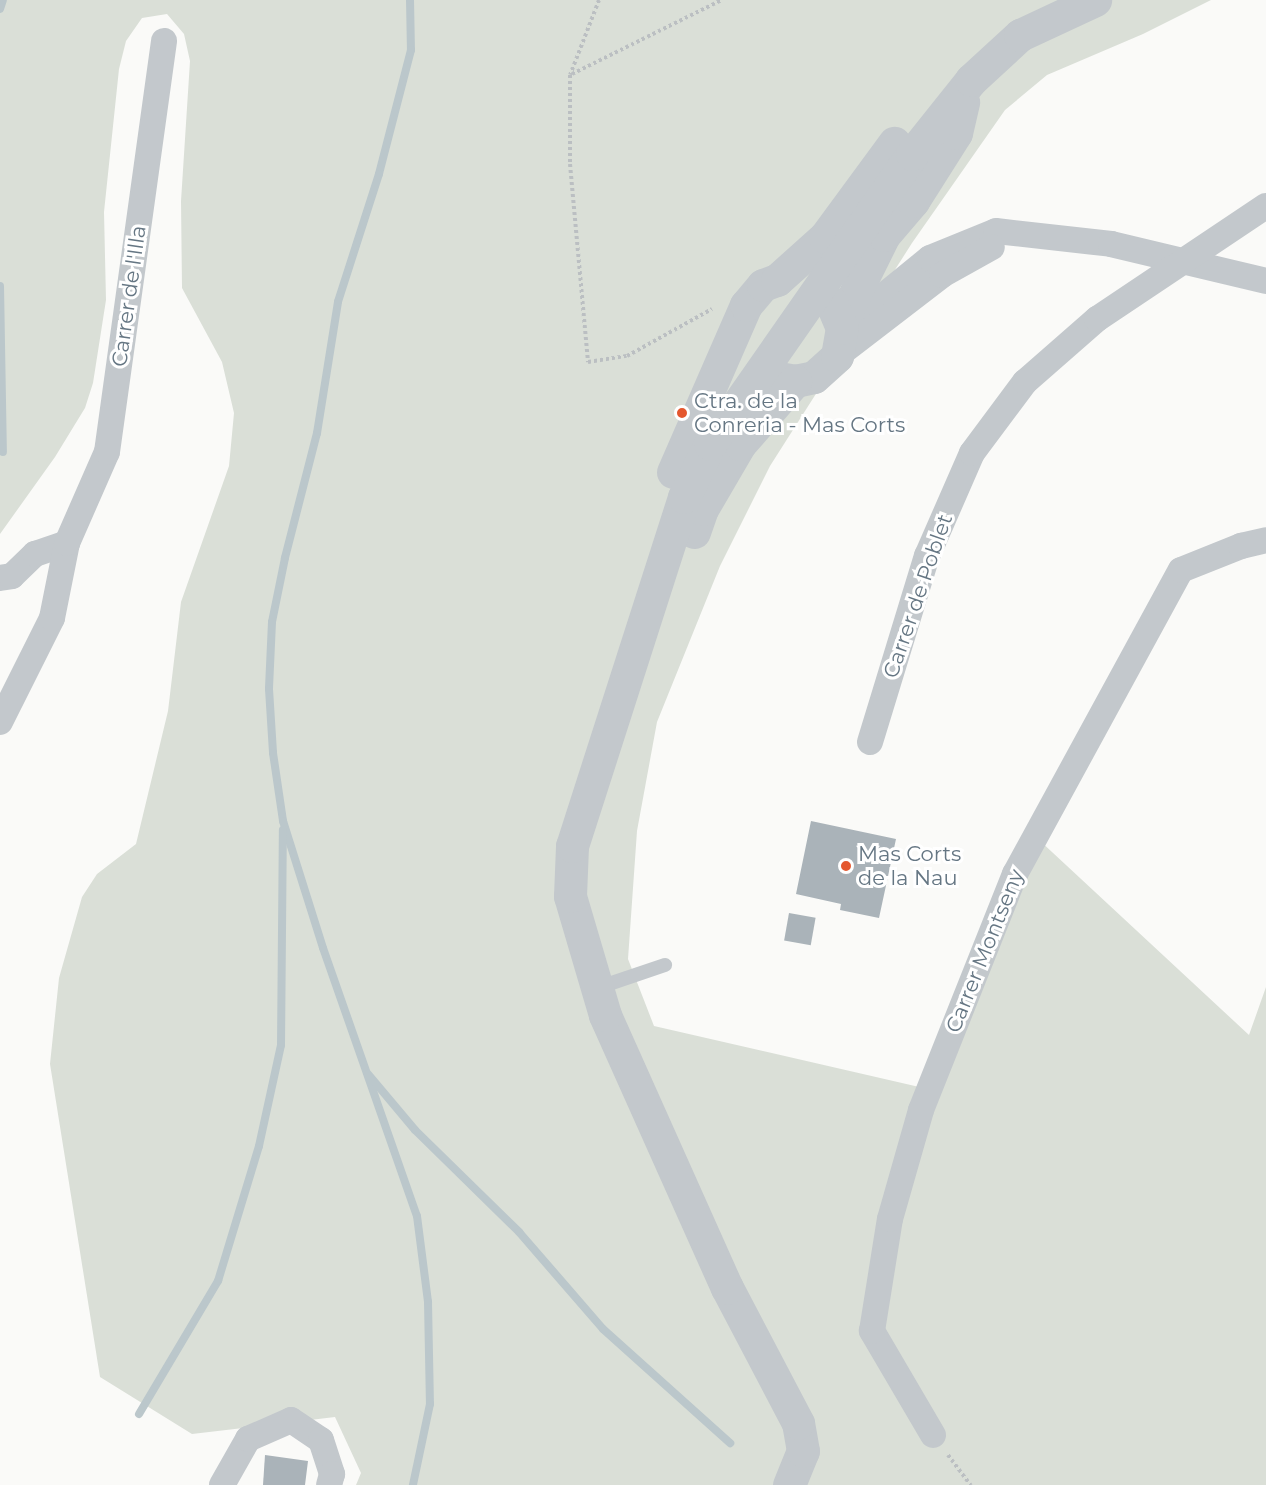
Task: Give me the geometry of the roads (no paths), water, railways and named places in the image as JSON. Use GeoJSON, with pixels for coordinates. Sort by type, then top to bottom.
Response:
{"type":"FeatureCollection","features":[{"type":"Feature","properties":{"kind":"street"},"geometry":{"type":"LineString","coordinates":[[789,1485],[803,1451],[798,1423],[727,1288],[605,1015],[575,920],[569,871],[572,846],[684,496],[710,444],[912,154],[968,84],[992,57],[1020,35],[1095,0]]}},
{"type":"Feature","properties":{"kind":"street","name":"Carrer de l'Illa"},"geometry":{"type":"LineString","coordinates":[[0,722],[52,618],[67,543],[107,452],[164,41]]}},
{"type":"Feature","properties":{"kind":"street"},"geometry":{"type":"LineString","coordinates":[[625,675],[626,613],[649,530],[739,324],[766,287],[825,237],[891,146],[934,102],[968,84]]}},
{"type":"Feature","properties":{"kind":"street"},"geometry":{"type":"LineString","coordinates":[[837,356],[841,322],[884,235],[913,201],[956,133],[968,84]]}},
{"type":"Feature","properties":{"kind":"street","name":"Carrer de Poblet"},"geometry":{"type":"LineString","coordinates":[[870,742],[927,556],[972,453],[1025,382],[1097,319],[1182,260],[1266,206]]}},
{"type":"Feature","properties":{"kind":"street"},"geometry":{"type":"LineString","coordinates":[[841,322],[882,297],[930,258],[961,243],[996,231],[1111,244],[1266,281]]}},
{"type":"Feature","properties":{"kind":"street"},"geometry":{"type":"LineString","coordinates":[[739,324],[740,342],[748,360],[760,372],[781,381],[795,381],[824,372],[837,356],[942,275],[968,258],[1023,235]]}},
{"type":"Feature","properties":{"kind":"street"},"geometry":{"type":"LineString","coordinates":[[766,287],[800,281],[830,299],[841,322]]}},
{"type":"Feature","properties":{"kind":"street"},"geometry":{"type":"LineString","coordinates":[[625,675],[664,618],[702,509],[740,444],[795,381]]}},
{"type":"Feature","properties":{"kind":"street","name":"Carrer Montseny"},"geometry":{"type":"LineString","coordinates":[[933,1435],[872,1331],[890,1219],[921,1110],[1015,874],[1181,570],[1241,546],[1266,540]]}},
{"type":"Feature","properties":{"kind":"street"},"geometry":{"type":"LineString","coordinates":[[0,578],[12,576],[35,554],[67,543]]}},
{"type":"Feature","properties":{"kind":"street"},"geometry":{"type":"LineString","coordinates":[[222,1485],[248,1439],[291,1420],[321,1440],[332,1474],[329,1485]]}},
{"type":"Feature","properties":{"kind":"lane"},"geometry":{"type":"LineString","coordinates":[[597,988],[665,965]]}},
{"type":"Feature","properties":{"kind":"waterway"},"geometry":{"type":"LineString","coordinates":[[0,9],[3,0]]}},
{"type":"Feature","properties":{"kind":"waterway"},"geometry":{"type":"LineString","coordinates":[[410,0],[411,50],[379,174],[338,302],[317,433],[285,558],[272,622],[269,689],[273,753],[283,821],[323,948],[417,1216],[428,1302],[430,1404],[413,1485]]}},
{"type":"Feature","properties":{"kind":"waterway"},"geometry":{"type":"LineString","coordinates":[[0,286],[3,452]]}},
{"type":"Feature","properties":{"kind":"waterway"},"geometry":{"type":"LineString","coordinates":[[139,1414],[218,1281],[259,1146],[281,1045],[283,830]]}},
{"type":"Feature","properties":{"kind":"waterway"},"geometry":{"type":"LineString","coordinates":[[368,1074],[415,1130],[519,1232],[603,1329],[730,1443]]}},
{"type":"Feature","properties":{"kind":"place","name":"Ctra. de la Conreria - Mas Corts"},"geometry":{"type":"Point","coordinates":[682,413]}},
{"type":"Feature","properties":{"kind":"place","name":"Mas Corts de la Nau"},"geometry":{"type":"Point","coordinates":[846,866]}}]}
